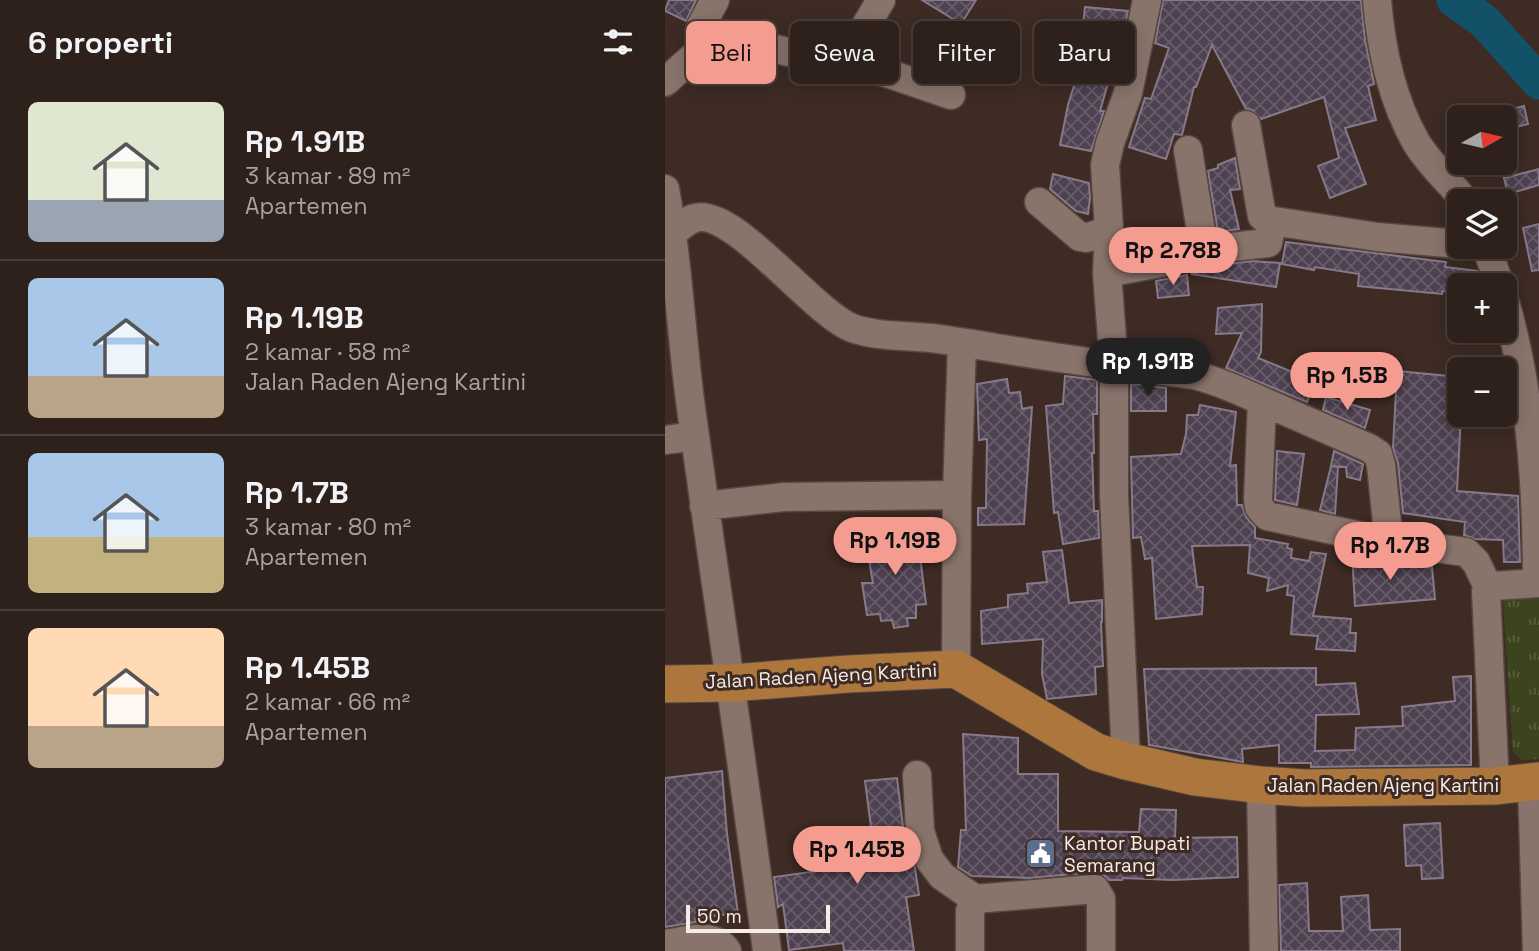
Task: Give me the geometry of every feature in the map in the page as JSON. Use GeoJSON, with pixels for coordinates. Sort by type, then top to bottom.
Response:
{"type":"FeatureCollection","features":[{"type":"Feature","properties":{"kind":"main road","name":"Jalan Raden Ajeng Kartini"},"geometry":{"type":"LineString","coordinates":[[665,684],[731,683],[956,669],[1096,752],[1195,776],[1304,788],[1495,786],[1536,781]]}},
{"type":"Feature","properties":{"kind":"street"},"geometry":{"type":"LineString","coordinates":[[704,21],[715,0]]}},
{"type":"Feature","properties":{"kind":"street"},"geometry":{"type":"LineString","coordinates":[[869,21],[881,0]]}},
{"type":"Feature","properties":{"kind":"street"},"geometry":{"type":"LineString","coordinates":[[1126,761],[1114,495],[1114,365],[1107,273],[1109,230],[1105,164],[1128,93],[1147,0]]}},
{"type":"Feature","properties":{"kind":"street"},"geometry":{"type":"LineString","coordinates":[[1370,0],[1393,91],[1417,143],[1455,189]]}},
{"type":"Feature","properties":{"kind":"street"},"geometry":{"type":"LineString","coordinates":[[1377,0],[1383,48]]}},
{"type":"Feature","properties":{"kind":"street"},"geometry":{"type":"LineString","coordinates":[[665,82],[686,64]]}},
{"type":"Feature","properties":{"kind":"street"},"geometry":{"type":"LineString","coordinates":[[899,78],[951,96]]}},
{"type":"Feature","properties":{"kind":"street"},"geometry":{"type":"LineString","coordinates":[[1246,125],[1262,216],[1272,221],[1377,237],[1447,243]]}},
{"type":"Feature","properties":{"kind":"street"},"geometry":{"type":"LineString","coordinates":[[1188,150],[1204,250]]}},
{"type":"Feature","properties":{"kind":"street"},"geometry":{"type":"LineString","coordinates":[[665,189],[704,506],[767,951]]}},
{"type":"Feature","properties":{"kind":"street"},"geometry":{"type":"LineString","coordinates":[[1039,202],[1080,237],[1086,238],[1109,230]]}},
{"type":"Feature","properties":{"kind":"street"},"geometry":{"type":"LineString","coordinates":[[669,237],[693,218],[707,216],[722,222],[740,235],[820,308],[844,324],[869,333],[962,343],[1212,379],[1370,448],[1378,454],[1388,542]]}},
{"type":"Feature","properties":{"kind":"street"},"geometry":{"type":"LineString","coordinates":[[1107,273],[1197,256],[1204,250],[1268,243],[1272,221]]}},
{"type":"Feature","properties":{"kind":"street"},"geometry":{"type":"LineString","coordinates":[[1488,587],[1538,583],[1527,418],[1529,358],[1517,330]]}},
{"type":"Feature","properties":{"kind":"street"},"geometry":{"type":"LineString","coordinates":[[956,669],[957,495],[962,343]]}},
{"type":"Feature","properties":{"kind":"street"},"geometry":{"type":"LineString","coordinates":[[1262,401],[1258,499],[1259,507],[1267,516],[1388,542],[1467,552],[1476,562],[1488,587],[1486,591],[1495,786]]}},
{"type":"Feature","properties":{"kind":"street"},"geometry":{"type":"LineString","coordinates":[[665,440],[695,436]]}},
{"type":"Feature","properties":{"kind":"street"},"geometry":{"type":"LineString","coordinates":[[704,506],[784,497],[957,495]]}},
{"type":"Feature","properties":{"kind":"street"},"geometry":{"type":"LineString","coordinates":[[917,775],[920,831],[929,859],[943,876],[975,899],[1095,889],[1101,899],[1101,951]]}},
{"type":"Feature","properties":{"kind":"street"},"geometry":{"type":"LineString","coordinates":[[1536,781],[1537,951]]}},
{"type":"Feature","properties":{"kind":"street"},"geometry":{"type":"LineString","coordinates":[[1261,785],[1264,951]]}},
{"type":"Feature","properties":{"kind":"street"},"geometry":{"type":"LineString","coordinates":[[970,951],[970,911],[975,899]]}},
{"type":"Feature","properties":{"kind":"street"},"geometry":{"type":"LineString","coordinates":[[665,944],[704,939],[718,942],[727,951]]}},
{"type":"Feature","properties":{"kind":"green space"},"geometry":{"type":"Polygon","coordinates":[[[1539,592],[1539,759],[1522,760],[1513,752],[1503,603],[1505,597],[1539,592]]]}},
{"type":"Feature","properties":{"kind":"building"},"geometry":{"type":"Polygon","coordinates":[[[669,0],[696,0],[686,21],[665,11],[669,0]]]}},
{"type":"Feature","properties":{"kind":"building"},"geometry":{"type":"Polygon","coordinates":[[[922,0],[976,0],[963,21],[956,21],[922,0]]]}},
{"type":"Feature","properties":{"kind":"building"},"geometry":{"type":"Polygon","coordinates":[[[1163,0],[1361,0],[1365,40],[1374,84],[1368,86],[1376,120],[1345,128],[1366,184],[1330,198],[1318,166],[1339,158],[1324,97],[1261,119],[1252,110],[1246,109],[1212,45],[1194,87],[1182,135],[1174,134],[1166,159],[1129,147],[1145,98],[1151,99],[1169,48],[1155,43],[1163,0]]]}},
{"type":"Feature","properties":{"kind":"building"},"geometry":{"type":"Polygon","coordinates":[[[1085,7],[1128,11],[1126,21],[1083,21],[1085,7]]]}},
{"type":"Feature","properties":{"kind":"building"},"geometry":{"type":"Polygon","coordinates":[[[1075,84],[1108,84],[1100,111],[1104,111],[1091,151],[1060,145],[1075,84]]]}},
{"type":"Feature","properties":{"kind":"building"},"geometry":{"type":"Polygon","coordinates":[[[1524,106],[1528,124],[1517,127],[1517,108],[1524,106]]]}},
{"type":"Feature","properties":{"kind":"building"},"geometry":{"type":"Polygon","coordinates":[[[1235,158],[1240,189],[1230,190],[1239,229],[1218,232],[1208,171],[1235,158]]]}},
{"type":"Feature","properties":{"kind":"building"},"geometry":{"type":"Polygon","coordinates":[[[1539,169],[1539,185],[1517,191],[1517,189],[1507,189],[1504,178],[1539,169]]]}},
{"type":"Feature","properties":{"kind":"building"},"geometry":{"type":"Polygon","coordinates":[[[1053,174],[1089,183],[1088,214],[1076,211],[1050,189],[1053,174]]]}},
{"type":"Feature","properties":{"kind":"building"},"geometry":{"type":"Polygon","coordinates":[[[1539,224],[1539,270],[1532,271],[1523,228],[1539,224]]]}},
{"type":"Feature","properties":{"kind":"building"},"geometry":{"type":"Polygon","coordinates":[[[1286,242],[1446,262],[1445,267],[1477,273],[1447,273],[1447,292],[1442,291],[1442,294],[1358,286],[1359,274],[1282,264],[1286,242]]]}},
{"type":"Feature","properties":{"kind":"building"},"geometry":{"type":"Polygon","coordinates":[[[1252,261],[1280,263],[1276,287],[1191,274],[1211,266],[1252,261]]]}},
{"type":"Feature","properties":{"kind":"building"},"geometry":{"type":"Polygon","coordinates":[[[1187,275],[1189,295],[1158,298],[1156,281],[1187,275]]]}},
{"type":"Feature","properties":{"kind":"building"},"geometry":{"type":"Polygon","coordinates":[[[1262,304],[1261,352],[1258,358],[1315,381],[1307,402],[1226,368],[1242,333],[1216,334],[1218,308],[1262,304]]]}},
{"type":"Feature","properties":{"kind":"building"},"geometry":{"type":"Polygon","coordinates":[[[1397,371],[1447,376],[1447,427],[1460,427],[1457,491],[1518,496],[1520,562],[1504,562],[1503,540],[1475,539],[1464,535],[1465,522],[1403,513],[1398,463],[1393,448],[1397,371]]]}},
{"type":"Feature","properties":{"kind":"building"},"geometry":{"type":"Polygon","coordinates":[[[1065,376],[1097,380],[1097,414],[1093,414],[1092,453],[1094,511],[1098,511],[1099,538],[1063,544],[1058,512],[1054,513],[1046,406],[1063,404],[1065,376]]]}},
{"type":"Feature","properties":{"kind":"building"},"geometry":{"type":"Polygon","coordinates":[[[1007,379],[1009,393],[1020,392],[1022,409],[1032,407],[1024,524],[978,525],[978,508],[986,508],[987,439],[979,440],[977,384],[1007,379]]]}},
{"type":"Feature","properties":{"kind":"building"},"geometry":{"type":"Polygon","coordinates":[[[1131,384],[1166,388],[1166,411],[1131,411],[1131,384]]]}},
{"type":"Feature","properties":{"kind":"building"},"geometry":{"type":"Polygon","coordinates":[[[1326,397],[1370,410],[1365,428],[1323,410],[1326,397]]]}},
{"type":"Feature","properties":{"kind":"building"},"geometry":{"type":"Polygon","coordinates":[[[1200,405],[1236,412],[1230,466],[1236,465],[1237,505],[1242,505],[1246,517],[1255,527],[1255,538],[1288,544],[1287,548],[1292,549],[1291,558],[1309,561],[1311,552],[1326,554],[1313,616],[1351,619],[1350,633],[1356,633],[1355,651],[1316,649],[1318,636],[1291,634],[1294,596],[1287,595],[1288,585],[1267,591],[1269,578],[1248,573],[1250,545],[1192,546],[1197,587],[1203,587],[1202,614],[1156,619],[1152,558],[1145,559],[1141,537],[1133,538],[1131,457],[1181,454],[1187,415],[1198,415],[1200,405]]]}},
{"type":"Feature","properties":{"kind":"building"},"geometry":{"type":"Polygon","coordinates":[[[1277,451],[1304,454],[1297,505],[1275,500],[1277,451]]]}},
{"type":"Feature","properties":{"kind":"building"},"geometry":{"type":"Polygon","coordinates":[[[1334,451],[1363,464],[1360,480],[1347,477],[1346,467],[1331,466],[1334,451]]]}},
{"type":"Feature","properties":{"kind":"building"},"geometry":{"type":"Polygon","coordinates":[[[1331,466],[1338,467],[1335,514],[1320,510],[1331,466]]]}},
{"type":"Feature","properties":{"kind":"building"},"geometry":{"type":"Polygon","coordinates":[[[922,531],[925,555],[920,556],[926,604],[916,605],[916,618],[907,618],[908,626],[894,628],[892,620],[881,621],[880,614],[867,615],[862,583],[873,583],[865,537],[922,531]]]}},
{"type":"Feature","properties":{"kind":"building"},"geometry":{"type":"Polygon","coordinates":[[[1062,550],[1069,603],[1102,600],[1103,666],[1095,667],[1096,694],[1047,699],[1042,674],[1043,639],[982,644],[981,611],[1008,607],[1008,595],[1028,593],[1027,584],[1047,582],[1043,552],[1062,550]]]}},
{"type":"Feature","properties":{"kind":"building"},"geometry":{"type":"Polygon","coordinates":[[[1352,554],[1382,558],[1382,567],[1432,567],[1435,599],[1355,606],[1352,554]]]}},
{"type":"Feature","properties":{"kind":"building"},"geometry":{"type":"Polygon","coordinates":[[[1316,668],[1316,685],[1355,683],[1359,714],[1316,715],[1315,751],[1355,750],[1356,728],[1403,726],[1402,707],[1455,701],[1453,677],[1471,676],[1471,765],[1311,767],[1311,763],[1279,763],[1279,745],[1242,749],[1243,762],[1149,745],[1144,669],[1316,668]]]}},
{"type":"Feature","properties":{"kind":"building"},"geometry":{"type":"Polygon","coordinates":[[[963,734],[1018,738],[1018,774],[1058,774],[1058,831],[1139,832],[1141,809],[1176,810],[1175,838],[1237,837],[1238,877],[1109,880],[1094,872],[1029,878],[972,876],[958,867],[961,830],[966,830],[963,734]]]}},
{"type":"Feature","properties":{"kind":"building"},"geometry":{"type":"Polygon","coordinates":[[[722,771],[738,913],[695,918],[696,922],[665,927],[665,778],[722,771]]]}},
{"type":"Feature","properties":{"kind":"building"},"geometry":{"type":"Polygon","coordinates":[[[897,778],[906,851],[909,850],[915,868],[919,895],[906,897],[914,951],[844,951],[843,943],[789,950],[783,904],[778,907],[774,877],[839,868],[833,832],[871,827],[865,781],[897,778]]]}},
{"type":"Feature","properties":{"kind":"building"},"geometry":{"type":"Polygon","coordinates":[[[1440,823],[1443,878],[1422,879],[1421,865],[1406,866],[1404,825],[1440,823]]]}},
{"type":"Feature","properties":{"kind":"building"},"geometry":{"type":"Polygon","coordinates":[[[1307,883],[1309,931],[1343,931],[1341,897],[1368,895],[1370,930],[1400,929],[1400,951],[1281,951],[1279,885],[1307,883]]]}},
{"type":"Feature","properties":{"kind":"waterway"},"geometry":{"type":"LineString","coordinates":[[1454,0],[1484,21],[1539,82]]}},
{"type":"Feature","properties":{"kind":"place","name":"Kantor Bupati Semarang"},"geometry":{"type":"Point","coordinates":[1041,854]}}]}
